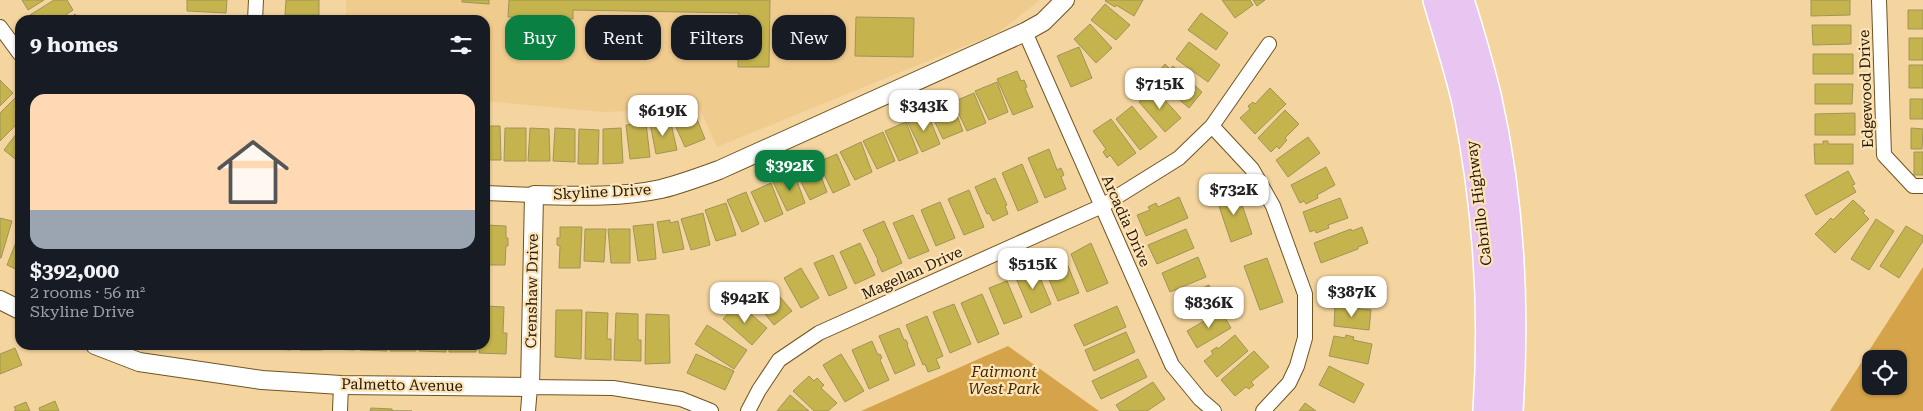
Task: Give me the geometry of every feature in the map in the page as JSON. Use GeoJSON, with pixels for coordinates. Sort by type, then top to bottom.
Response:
{"type":"FeatureCollection","features":[{"type":"Feature","properties":{"kind":"highway","name":"Cabrillo Highway"},"geometry":{"type":"LineString","coordinates":[[1436,0],[1464,101],[1481,205],[1487,260],[1489,314],[1486,411]]}},
{"type":"Feature","properties":{"kind":"highway","name":"Cabrillo Highway"},"geometry":{"type":"LineString","coordinates":[[1461,0],[1488,96],[1505,202],[1511,258],[1513,313],[1510,411]]}},
{"type":"Feature","properties":{"kind":"street"},"geometry":{"type":"LineString","coordinates":[[255,15],[256,0]]}},
{"type":"Feature","properties":{"kind":"street","name":"Skyline Drive"},"geometry":{"type":"LineString","coordinates":[[490,193],[631,194],[690,181],[719,170],[1025,32],[1043,22],[1065,0]]}},
{"type":"Feature","properties":{"kind":"street","name":"Edgewood Drive"},"geometry":{"type":"LineString","coordinates":[[1879,0],[1884,155],[1913,186],[1923,186]]}},
{"type":"Feature","properties":{"kind":"street"},"geometry":{"type":"LineString","coordinates":[[0,27],[15,47]]}},
{"type":"Feature","properties":{"kind":"street","name":"Arcadia Drive"},"geometry":{"type":"LineString","coordinates":[[1025,32],[1172,364],[1200,399],[1214,411]]}},
{"type":"Feature","properties":{"kind":"street","name":"Magellan Drive"},"geometry":{"type":"LineString","coordinates":[[748,411],[759,390],[779,360],[819,333],[1102,206],[1179,158],[1212,126],[1269,44]]}},
{"type":"Feature","properties":{"kind":"street"},"geometry":{"type":"LineString","coordinates":[[1212,126],[1252,169],[1273,206],[1305,294],[1305,338],[1297,366],[1289,382],[1263,411]]}},
{"type":"Feature","properties":{"kind":"street","name":"Crenshaw Drive"},"geometry":{"type":"LineString","coordinates":[[530,387],[534,194]]}},
{"type":"Feature","properties":{"kind":"street"},"geometry":{"type":"LineString","coordinates":[[0,300],[15,308]]}},
{"type":"Feature","properties":{"kind":"street","name":"Palmetto Avenue"},"geometry":{"type":"LineString","coordinates":[[108,350],[139,362],[262,380],[341,385],[613,388],[681,399],[711,411]]}},
{"type":"Feature","properties":{"kind":"street"},"geometry":{"type":"LineString","coordinates":[[340,411],[341,385]]}},
{"type":"Feature","properties":{"kind":"street"},"geometry":{"type":"LineString","coordinates":[[528,411],[530,387]]}},
{"type":"Feature","properties":{"kind":"shaded area"},"geometry":{"type":"Polygon","coordinates":[[[346,0],[1040,0],[999,32],[717,147],[694,96],[634,111],[603,112],[490,101],[490,15],[346,15],[346,0]]]}},
{"type":"Feature","properties":{"kind":"green space"},"geometry":{"type":"Polygon","coordinates":[[[1923,267],[1923,411],[1830,411],[1862,361],[1862,395],[1907,395],[1907,350],[1869,350],[1923,267]]]}},
{"type":"Feature","properties":{"kind":"green space","name":"Fairmont West Park"},"geometry":{"type":"Polygon","coordinates":[[[1008,346],[1099,411],[861,411],[1008,346]]]}},
{"type":"Feature","properties":{"kind":"building"},"geometry":{"type":"Polygon","coordinates":[[[22,0],[44,0],[28,10],[22,0]]]}},
{"type":"Feature","properties":{"kind":"building"},"geometry":{"type":"Polygon","coordinates":[[[54,0],[67,0],[73,10],[66,15],[30,15],[54,0]]]}},
{"type":"Feature","properties":{"kind":"building"},"geometry":{"type":"Polygon","coordinates":[[[187,0],[227,0],[226,13],[187,11],[187,0]]]}},
{"type":"Feature","properties":{"kind":"building"},"geometry":{"type":"Polygon","coordinates":[[[286,0],[319,0],[319,15],[285,15],[286,0]]]}},
{"type":"Feature","properties":{"kind":"building"},"geometry":{"type":"Polygon","coordinates":[[[462,0],[489,0],[489,4],[462,2],[462,0]]]}},
{"type":"Feature","properties":{"kind":"building"},"geometry":{"type":"Polygon","coordinates":[[[509,0],[770,0],[769,67],[738,67],[738,60],[762,60],[762,15],[573,10],[573,15],[508,15],[509,0]]]}},
{"type":"Feature","properties":{"kind":"building"},"geometry":{"type":"Polygon","coordinates":[[[1106,0],[1143,0],[1134,16],[1116,5],[1115,7],[1106,0]]]}},
{"type":"Feature","properties":{"kind":"building"},"geometry":{"type":"Polygon","coordinates":[[[1222,0],[1250,0],[1253,5],[1235,18],[1222,0]]]}},
{"type":"Feature","properties":{"kind":"building"},"geometry":{"type":"Polygon","coordinates":[[[1253,0],[1265,0],[1257,6],[1253,0]]]}},
{"type":"Feature","properties":{"kind":"building"},"geometry":{"type":"Polygon","coordinates":[[[1811,0],[1850,0],[1850,15],[1811,16],[1811,0]]]}},
{"type":"Feature","properties":{"kind":"building"},"geometry":{"type":"Polygon","coordinates":[[[1105,4],[1130,25],[1116,40],[1091,20],[1105,4]]]}},
{"type":"Feature","properties":{"kind":"building"},"geometry":{"type":"Polygon","coordinates":[[[1908,10],[1923,10],[1923,29],[1908,29],[1908,10]]]}},
{"type":"Feature","properties":{"kind":"building"},"geometry":{"type":"Polygon","coordinates":[[[1201,13],[1228,33],[1216,50],[1188,30],[1201,13]]]}},
{"type":"Feature","properties":{"kind":"building"},"geometry":{"type":"Polygon","coordinates":[[[856,17],[914,18],[913,57],[855,56],[856,17]]]}},
{"type":"Feature","properties":{"kind":"building"},"geometry":{"type":"Polygon","coordinates":[[[1090,24],[1112,48],[1096,63],[1074,39],[1090,24]]]}},
{"type":"Feature","properties":{"kind":"building"},"geometry":{"type":"Polygon","coordinates":[[[1812,25],[1851,25],[1851,44],[1813,45],[1812,25]]]}},
{"type":"Feature","properties":{"kind":"building"},"geometry":{"type":"Polygon","coordinates":[[[1909,38],[1923,38],[1923,60],[1909,60],[1909,38]]]}},
{"type":"Feature","properties":{"kind":"building"},"geometry":{"type":"Polygon","coordinates":[[[1189,42],[1220,65],[1208,82],[1176,59],[1189,42]]]}},
{"type":"Feature","properties":{"kind":"building"},"geometry":{"type":"Polygon","coordinates":[[[1079,47],[1092,78],[1071,87],[1057,56],[1079,47]]]}},
{"type":"Feature","properties":{"kind":"building"},"geometry":{"type":"Polygon","coordinates":[[[1813,54],[1853,54],[1853,74],[1813,74],[1813,54]]]}},
{"type":"Feature","properties":{"kind":"building"},"geometry":{"type":"Polygon","coordinates":[[[1165,64],[1170,69],[1173,66],[1202,92],[1189,108],[1159,82],[1155,76],[1165,64]]]}},
{"type":"Feature","properties":{"kind":"building"},"geometry":{"type":"Polygon","coordinates":[[[1909,65],[1923,65],[1923,88],[1909,88],[1909,65]]]}},
{"type":"Feature","properties":{"kind":"building"},"geometry":{"type":"Polygon","coordinates":[[[1017,71],[1021,81],[1024,80],[1027,87],[1025,88],[1033,107],[1013,115],[997,79],[1017,71]]]}},
{"type":"Feature","properties":{"kind":"building"},"geometry":{"type":"Polygon","coordinates":[[[0,80],[13,93],[0,106],[0,80]]]}},
{"type":"Feature","properties":{"kind":"building"},"geometry":{"type":"Polygon","coordinates":[[[997,82],[1008,112],[989,120],[975,91],[997,82]]]}},
{"type":"Feature","properties":{"kind":"building"},"geometry":{"type":"Polygon","coordinates":[[[1815,84],[1853,84],[1852,104],[1815,104],[1815,84]]]}},
{"type":"Feature","properties":{"kind":"building"},"geometry":{"type":"Polygon","coordinates":[[[1154,88],[1181,118],[1165,132],[1139,102],[1154,88]]]}},
{"type":"Feature","properties":{"kind":"building"},"geometry":{"type":"Polygon","coordinates":[[[1270,88],[1286,104],[1255,134],[1240,118],[1250,109],[1248,106],[1253,102],[1255,104],[1270,88]]]}},
{"type":"Feature","properties":{"kind":"building"},"geometry":{"type":"Polygon","coordinates":[[[974,93],[986,123],[967,131],[953,102],[974,93]]]}},
{"type":"Feature","properties":{"kind":"building"},"geometry":{"type":"Polygon","coordinates":[[[15,98],[15,126],[0,141],[0,113],[15,98]]]}},
{"type":"Feature","properties":{"kind":"building"},"geometry":{"type":"Polygon","coordinates":[[[1910,99],[1923,99],[1923,119],[1910,119],[1910,99]]]}},
{"type":"Feature","properties":{"kind":"building"},"geometry":{"type":"Polygon","coordinates":[[[951,100],[963,131],[943,139],[929,110],[951,100]]]}},
{"type":"Feature","properties":{"kind":"building"},"geometry":{"type":"Polygon","coordinates":[[[1132,106],[1157,137],[1140,150],[1116,119],[1132,106]]]}},
{"type":"Feature","properties":{"kind":"building"},"geometry":{"type":"Polygon","coordinates":[[[692,107],[705,139],[685,147],[671,116],[692,107]]]}},
{"type":"Feature","properties":{"kind":"building"},"geometry":{"type":"Polygon","coordinates":[[[1285,110],[1299,124],[1285,138],[1287,140],[1279,149],[1277,146],[1271,152],[1258,138],[1285,110]]]}},
{"type":"Feature","properties":{"kind":"building"},"geometry":{"type":"Polygon","coordinates":[[[927,112],[940,144],[922,152],[907,121],[927,112]]]}},
{"type":"Feature","properties":{"kind":"building"},"geometry":{"type":"Polygon","coordinates":[[[1855,113],[1855,135],[1815,135],[1815,114],[1855,113]]]}},
{"type":"Feature","properties":{"kind":"building"},"geometry":{"type":"Polygon","coordinates":[[[670,119],[677,150],[656,154],[650,123],[670,119]]]}},
{"type":"Feature","properties":{"kind":"building"},"geometry":{"type":"Polygon","coordinates":[[[1111,119],[1136,153],[1118,166],[1110,155],[1107,158],[1103,152],[1106,149],[1093,131],[1111,119]]]}},
{"type":"Feature","properties":{"kind":"building"},"geometry":{"type":"Polygon","coordinates":[[[906,122],[918,153],[899,161],[885,131],[906,122]]]}},
{"type":"Feature","properties":{"kind":"building"},"geometry":{"type":"Polygon","coordinates":[[[646,123],[650,157],[630,159],[626,125],[646,123]]]}},
{"type":"Feature","properties":{"kind":"building"},"geometry":{"type":"Polygon","coordinates":[[[490,126],[500,126],[501,160],[490,160],[490,126]]]}},
{"type":"Feature","properties":{"kind":"building"},"geometry":{"type":"Polygon","coordinates":[[[505,128],[526,128],[526,161],[504,161],[505,128]]]}},
{"type":"Feature","properties":{"kind":"building"},"geometry":{"type":"Polygon","coordinates":[[[530,128],[549,129],[550,161],[528,161],[530,128]]]}},
{"type":"Feature","properties":{"kind":"building"},"geometry":{"type":"Polygon","coordinates":[[[555,128],[575,129],[575,162],[553,161],[555,128]]]}},
{"type":"Feature","properties":{"kind":"building"},"geometry":{"type":"Polygon","coordinates":[[[621,128],[623,163],[603,164],[603,129],[621,128]]]}},
{"type":"Feature","properties":{"kind":"building"},"geometry":{"type":"Polygon","coordinates":[[[1911,128],[1923,129],[1922,149],[1911,149],[1911,128]]]}},
{"type":"Feature","properties":{"kind":"building"},"geometry":{"type":"Polygon","coordinates":[[[579,129],[599,130],[598,164],[578,164],[579,129]]]}},
{"type":"Feature","properties":{"kind":"building"},"geometry":{"type":"Polygon","coordinates":[[[883,132],[895,161],[877,169],[863,141],[883,132]]]}},
{"type":"Feature","properties":{"kind":"building"},"geometry":{"type":"Polygon","coordinates":[[[15,136],[15,159],[4,150],[15,136]]]}},
{"type":"Feature","properties":{"kind":"building"},"geometry":{"type":"Polygon","coordinates":[[[1308,137],[1320,153],[1288,177],[1276,160],[1308,137]]]}},
{"type":"Feature","properties":{"kind":"building"},"geometry":{"type":"Polygon","coordinates":[[[1823,141],[1828,141],[1828,144],[1853,144],[1853,164],[1815,164],[1814,144],[1823,144],[1823,141]]]}},
{"type":"Feature","properties":{"kind":"building"},"geometry":{"type":"Polygon","coordinates":[[[861,142],[872,172],[855,180],[840,152],[861,142]]]}},
{"type":"Feature","properties":{"kind":"building"},"geometry":{"type":"Polygon","coordinates":[[[1049,149],[1057,170],[1061,168],[1064,175],[1061,177],[1066,189],[1045,198],[1028,158],[1049,149]]]}},
{"type":"Feature","properties":{"kind":"building"},"geometry":{"type":"Polygon","coordinates":[[[1914,152],[1923,152],[1923,175],[1914,175],[1914,152]]]}},
{"type":"Feature","properties":{"kind":"building"},"geometry":{"type":"Polygon","coordinates":[[[837,154],[850,185],[833,193],[818,162],[837,154]]]}},
{"type":"Feature","properties":{"kind":"building"},"geometry":{"type":"Polygon","coordinates":[[[815,161],[827,192],[810,200],[795,170],[815,161]]]}},
{"type":"Feature","properties":{"kind":"building"},"geometry":{"type":"Polygon","coordinates":[[[1022,164],[1038,202],[1018,211],[1002,173],[1022,164]]]}},
{"type":"Feature","properties":{"kind":"building"},"geometry":{"type":"Polygon","coordinates":[[[1326,167],[1335,185],[1317,195],[1318,198],[1306,204],[1304,201],[1300,203],[1291,185],[1326,167]]]}},
{"type":"Feature","properties":{"kind":"building"},"geometry":{"type":"Polygon","coordinates":[[[1848,171],[1855,184],[1852,185],[1856,192],[1816,215],[1805,195],[1848,171]]]}},
{"type":"Feature","properties":{"kind":"building"},"geometry":{"type":"Polygon","coordinates":[[[794,173],[805,203],[787,211],[773,182],[794,173]]]}},
{"type":"Feature","properties":{"kind":"building"},"geometry":{"type":"Polygon","coordinates":[[[995,178],[1007,205],[1005,206],[1008,214],[993,221],[989,213],[987,214],[975,187],[995,178]]]}},
{"type":"Feature","properties":{"kind":"building"},"geometry":{"type":"Polygon","coordinates":[[[771,183],[783,214],[765,222],[751,192],[771,183]]]}},
{"type":"Feature","properties":{"kind":"building"},"geometry":{"type":"Polygon","coordinates":[[[969,190],[984,227],[964,235],[948,199],[969,190]]]}},
{"type":"Feature","properties":{"kind":"building"},"geometry":{"type":"Polygon","coordinates":[[[1237,190],[1252,234],[1231,242],[1216,197],[1237,190]]]}},
{"type":"Feature","properties":{"kind":"building"},"geometry":{"type":"Polygon","coordinates":[[[746,192],[759,224],[742,232],[727,200],[746,192]]]}},
{"type":"Feature","properties":{"kind":"building"},"geometry":{"type":"Polygon","coordinates":[[[1179,197],[1188,218],[1146,236],[1137,215],[1150,210],[1148,207],[1156,203],[1158,207],[1179,197]]]}},
{"type":"Feature","properties":{"kind":"building"},"geometry":{"type":"Polygon","coordinates":[[[1340,198],[1348,218],[1328,225],[1329,228],[1316,233],[1315,230],[1310,232],[1303,212],[1340,198]]]}},
{"type":"Feature","properties":{"kind":"building"},"geometry":{"type":"Polygon","coordinates":[[[1853,200],[1865,211],[1863,213],[1869,219],[1835,253],[1815,234],[1831,218],[1833,220],[1853,200]]]}},
{"type":"Feature","properties":{"kind":"building"},"geometry":{"type":"Polygon","coordinates":[[[940,202],[955,238],[936,246],[921,210],[940,202]]]}},
{"type":"Feature","properties":{"kind":"building"},"geometry":{"type":"Polygon","coordinates":[[[726,203],[736,235],[716,241],[705,210],[726,203]]]}},
{"type":"Feature","properties":{"kind":"building"},"geometry":{"type":"Polygon","coordinates":[[[703,213],[710,245],[691,250],[681,219],[703,213]]]}},
{"type":"Feature","properties":{"kind":"building"},"geometry":{"type":"Polygon","coordinates":[[[913,215],[929,251],[909,259],[893,223],[913,215]]]}},
{"type":"Feature","properties":{"kind":"building"},"geometry":{"type":"Polygon","coordinates":[[[0,218],[12,221],[1,258],[0,258],[0,218]]]}},
{"type":"Feature","properties":{"kind":"building"},"geometry":{"type":"Polygon","coordinates":[[[1876,219],[1894,231],[1869,270],[1851,259],[1876,219]]]}},
{"type":"Feature","properties":{"kind":"building"},"geometry":{"type":"Polygon","coordinates":[[[670,220],[670,223],[678,221],[684,249],[663,253],[657,222],[670,220]]]}},
{"type":"Feature","properties":{"kind":"building"},"geometry":{"type":"Polygon","coordinates":[[[884,221],[902,263],[882,272],[863,230],[884,221]]]}},
{"type":"Feature","properties":{"kind":"building"},"geometry":{"type":"Polygon","coordinates":[[[653,224],[656,259],[638,261],[633,226],[653,224]]]}},
{"type":"Feature","properties":{"kind":"building"},"geometry":{"type":"Polygon","coordinates":[[[490,225],[506,226],[508,246],[506,246],[505,265],[490,265],[490,225]]]}},
{"type":"Feature","properties":{"kind":"building"},"geometry":{"type":"Polygon","coordinates":[[[1906,226],[1923,236],[1923,241],[1899,278],[1880,266],[1906,226]]]}},
{"type":"Feature","properties":{"kind":"building"},"geometry":{"type":"Polygon","coordinates":[[[560,227],[582,227],[580,268],[559,268],[560,246],[557,245],[557,238],[560,238],[560,227]]]}},
{"type":"Feature","properties":{"kind":"building"},"geometry":{"type":"Polygon","coordinates":[[[1362,227],[1368,243],[1358,247],[1358,249],[1321,263],[1314,243],[1351,229],[1352,231],[1362,227]]]}},
{"type":"Feature","properties":{"kind":"building"},"geometry":{"type":"Polygon","coordinates":[[[585,229],[606,229],[604,262],[584,261],[585,229]]]}},
{"type":"Feature","properties":{"kind":"building"},"geometry":{"type":"Polygon","coordinates":[[[608,229],[630,229],[630,263],[611,263],[608,229]]]}},
{"type":"Feature","properties":{"kind":"building"},"geometry":{"type":"Polygon","coordinates":[[[1186,229],[1194,248],[1157,264],[1148,245],[1186,229]]]}},
{"type":"Feature","properties":{"kind":"building"},"geometry":{"type":"Polygon","coordinates":[[[860,243],[875,275],[855,284],[840,252],[860,243]]]}},
{"type":"Feature","properties":{"kind":"building"},"geometry":{"type":"Polygon","coordinates":[[[1091,243],[1108,283],[1087,292],[1071,254],[1091,243]]]}},
{"type":"Feature","properties":{"kind":"building"},"geometry":{"type":"Polygon","coordinates":[[[15,245],[15,269],[7,265],[15,245]]]}},
{"type":"Feature","properties":{"kind":"building"},"geometry":{"type":"Polygon","coordinates":[[[833,255],[847,288],[829,296],[814,263],[833,255]]]}},
{"type":"Feature","properties":{"kind":"building"},"geometry":{"type":"Polygon","coordinates":[[[1064,256],[1079,293],[1058,301],[1043,265],[1064,256]]]}},
{"type":"Feature","properties":{"kind":"building"},"geometry":{"type":"Polygon","coordinates":[[[1198,257],[1206,277],[1170,292],[1162,273],[1198,257]]]}},
{"type":"Feature","properties":{"kind":"building"},"geometry":{"type":"Polygon","coordinates":[[[1267,258],[1283,302],[1260,310],[1244,266],[1267,258]]]}},
{"type":"Feature","properties":{"kind":"building"},"geometry":{"type":"Polygon","coordinates":[[[801,268],[819,298],[801,308],[784,278],[801,268]]]}},
{"type":"Feature","properties":{"kind":"building"},"geometry":{"type":"Polygon","coordinates":[[[1036,268],[1051,304],[1031,313],[1015,276],[1036,268]]]}},
{"type":"Feature","properties":{"kind":"building"},"geometry":{"type":"Polygon","coordinates":[[[1332,278],[1372,281],[1370,302],[1330,298],[1332,278]]]}},
{"type":"Feature","properties":{"kind":"building"},"geometry":{"type":"Polygon","coordinates":[[[1007,281],[1022,317],[1004,324],[989,288],[1007,281]]]}},
{"type":"Feature","properties":{"kind":"building"},"geometry":{"type":"Polygon","coordinates":[[[769,284],[792,311],[774,325],[752,298],[769,284]]]}},
{"type":"Feature","properties":{"kind":"building"},"geometry":{"type":"Polygon","coordinates":[[[1209,285],[1217,304],[1182,319],[1174,301],[1209,285]]]}},
{"type":"Feature","properties":{"kind":"building"},"geometry":{"type":"Polygon","coordinates":[[[982,294],[999,334],[978,343],[961,303],[982,294]]]}},
{"type":"Feature","properties":{"kind":"building"},"geometry":{"type":"Polygon","coordinates":[[[738,303],[767,328],[752,345],[723,319],[738,303]]]}},
{"type":"Feature","properties":{"kind":"building"},"geometry":{"type":"Polygon","coordinates":[[[954,304],[971,344],[950,353],[933,312],[954,304]]]}},
{"type":"Feature","properties":{"kind":"building"},"geometry":{"type":"Polygon","coordinates":[[[490,306],[504,307],[503,333],[507,333],[506,354],[479,353],[479,350],[490,350],[490,306]]]}},
{"type":"Feature","properties":{"kind":"building"},"geometry":{"type":"Polygon","coordinates":[[[1117,306],[1126,327],[1084,346],[1074,325],[1117,306]]]}},
{"type":"Feature","properties":{"kind":"building"},"geometry":{"type":"Polygon","coordinates":[[[1335,306],[1371,310],[1369,330],[1334,326],[1335,306]]]}},
{"type":"Feature","properties":{"kind":"building"},"geometry":{"type":"Polygon","coordinates":[[[556,310],[582,310],[581,359],[555,357],[556,310]]]}},
{"type":"Feature","properties":{"kind":"building"},"geometry":{"type":"Polygon","coordinates":[[[1221,311],[1231,328],[1197,348],[1187,331],[1221,311]]]}},
{"type":"Feature","properties":{"kind":"building"},"geometry":{"type":"Polygon","coordinates":[[[586,312],[608,313],[607,339],[611,339],[611,360],[585,359],[586,312]]]}},
{"type":"Feature","properties":{"kind":"building"},"geometry":{"type":"Polygon","coordinates":[[[616,313],[638,314],[638,340],[641,340],[641,361],[614,360],[616,313]]]}},
{"type":"Feature","properties":{"kind":"building"},"geometry":{"type":"Polygon","coordinates":[[[646,314],[669,315],[670,363],[645,364],[646,314]]]}},
{"type":"Feature","properties":{"kind":"building"},"geometry":{"type":"Polygon","coordinates":[[[927,316],[943,356],[936,359],[940,368],[928,372],[925,364],[923,365],[906,325],[927,316]]]}},
{"type":"Feature","properties":{"kind":"building"},"geometry":{"type":"Polygon","coordinates":[[[707,325],[747,350],[734,369],[695,344],[707,325]]]}},
{"type":"Feature","properties":{"kind":"building"},"geometry":{"type":"Polygon","coordinates":[[[899,328],[904,340],[908,344],[915,365],[895,374],[879,336],[899,328]]]}},
{"type":"Feature","properties":{"kind":"building"},"geometry":{"type":"Polygon","coordinates":[[[1126,332],[1135,352],[1094,371],[1085,350],[1126,332]]]}},
{"type":"Feature","properties":{"kind":"building"},"geometry":{"type":"Polygon","coordinates":[[[1235,335],[1248,351],[1217,377],[1204,361],[1213,354],[1211,351],[1217,347],[1218,349],[1235,335]]]}},
{"type":"Feature","properties":{"kind":"building"},"geometry":{"type":"Polygon","coordinates":[[[1346,335],[1354,337],[1353,340],[1372,344],[1368,364],[1329,356],[1334,336],[1345,338],[1346,335]]]}},
{"type":"Feature","properties":{"kind":"building"},"geometry":{"type":"Polygon","coordinates":[[[872,341],[878,355],[880,354],[882,358],[880,360],[889,380],[869,389],[852,350],[872,341]]]}},
{"type":"Feature","properties":{"kind":"building"},"geometry":{"type":"Polygon","coordinates":[[[15,348],[22,365],[0,374],[0,354],[15,348]]]}},
{"type":"Feature","properties":{"kind":"building"},"geometry":{"type":"Polygon","coordinates":[[[390,350],[416,350],[416,351],[390,350]]]}},
{"type":"Feature","properties":{"kind":"building"},"geometry":{"type":"Polygon","coordinates":[[[446,350],[446,352],[419,351],[446,350]]]}},
{"type":"Feature","properties":{"kind":"building"},"geometry":{"type":"Polygon","coordinates":[[[449,350],[476,350],[476,352],[449,352],[449,350]]]}},
{"type":"Feature","properties":{"kind":"building"},"geometry":{"type":"Polygon","coordinates":[[[1254,351],[1269,367],[1251,382],[1254,385],[1249,389],[1246,387],[1235,396],[1221,380],[1254,351]]]}},
{"type":"Feature","properties":{"kind":"building"},"geometry":{"type":"Polygon","coordinates":[[[696,354],[734,371],[725,390],[687,373],[696,354]]]}},
{"type":"Feature","properties":{"kind":"building"},"geometry":{"type":"Polygon","coordinates":[[[841,354],[864,391],[845,402],[823,365],[841,354]]]}},
{"type":"Feature","properties":{"kind":"building"},"geometry":{"type":"Polygon","coordinates":[[[1138,359],[1147,377],[1101,399],[1092,381],[1138,359]]]}},
{"type":"Feature","properties":{"kind":"building"},"geometry":{"type":"Polygon","coordinates":[[[1329,366],[1364,384],[1354,403],[1319,385],[1329,366]]]}},
{"type":"Feature","properties":{"kind":"building"},"geometry":{"type":"Polygon","coordinates":[[[809,376],[814,381],[817,378],[824,385],[821,388],[837,403],[828,411],[814,411],[793,391],[809,376]]]}},
{"type":"Feature","properties":{"kind":"building"},"geometry":{"type":"Polygon","coordinates":[[[1153,382],[1165,399],[1147,411],[1120,411],[1116,405],[1153,382]]]}},
{"type":"Feature","properties":{"kind":"building"},"geometry":{"type":"Polygon","coordinates":[[[790,395],[809,411],[777,411],[790,395]]]}},
{"type":"Feature","properties":{"kind":"building"},"geometry":{"type":"Polygon","coordinates":[[[55,401],[59,411],[40,411],[39,408],[55,401]]]}},
{"type":"Feature","properties":{"kind":"building"},"geometry":{"type":"Polygon","coordinates":[[[26,402],[30,411],[14,411],[16,410],[14,407],[26,402]]]}},
{"type":"Feature","properties":{"kind":"building"},"geometry":{"type":"Polygon","coordinates":[[[1305,403],[1316,411],[1299,411],[1305,403]]]}},
{"type":"Feature","properties":{"kind":"building"},"geometry":{"type":"Polygon","coordinates":[[[371,408],[392,409],[392,411],[370,411],[371,408]]]}}]}
